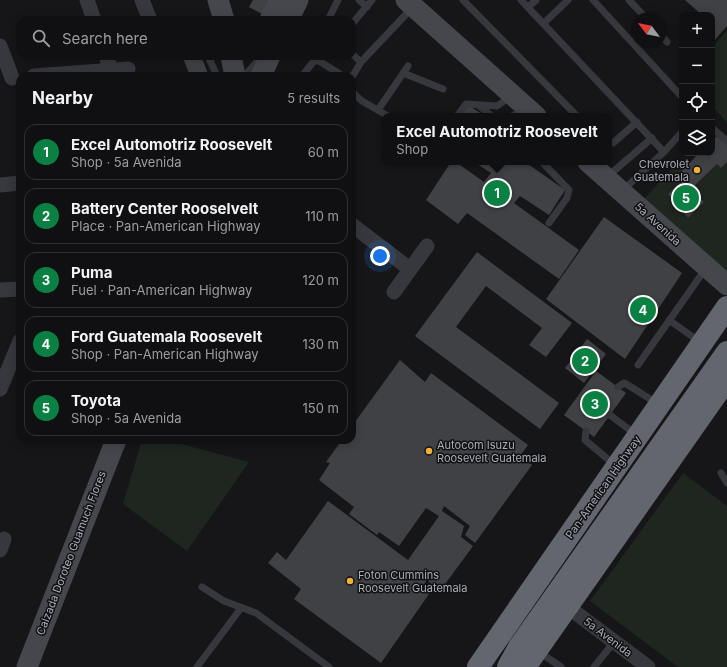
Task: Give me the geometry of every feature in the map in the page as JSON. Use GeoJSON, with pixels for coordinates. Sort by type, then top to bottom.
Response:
{"type":"FeatureCollection","features":[{"type":"Feature","properties":{"kind":"highway","name":"Pan-American Highway"},"geometry":{"type":"LineString","coordinates":[[478,667],[727,307]]}},
{"type":"Feature","properties":{"kind":"highway"},"geometry":{"type":"LineString","coordinates":[[508,667],[519,647],[727,352]]}},
{"type":"Feature","properties":{"kind":"highway"},"geometry":{"type":"LineString","coordinates":[[531,659],[727,380]]}},
{"type":"Feature","properties":{"kind":"street"},"geometry":{"type":"LineString","coordinates":[[87,0],[93,16]]}},
{"type":"Feature","properties":{"kind":"street"},"geometry":{"type":"LineString","coordinates":[[142,0],[148,16]]}},
{"type":"Feature","properties":{"kind":"street"},"geometry":{"type":"LineString","coordinates":[[272,16],[280,0]]}},
{"type":"Feature","properties":{"kind":"street"},"geometry":{"type":"LineString","coordinates":[[290,16],[298,0]]}},
{"type":"Feature","properties":{"kind":"street"},"geometry":{"type":"LineString","coordinates":[[410,3],[522,109]]}},
{"type":"Feature","properties":{"kind":"street"},"geometry":{"type":"LineString","coordinates":[[0,46],[11,78]]}},
{"type":"Feature","properties":{"kind":"street"},"geometry":{"type":"LineString","coordinates":[[107,60],[111,70]]}},
{"type":"Feature","properties":{"kind":"street"},"geometry":{"type":"LineString","coordinates":[[232,60],[234,72]]}},
{"type":"Feature","properties":{"kind":"street"},"geometry":{"type":"LineString","coordinates":[[85,72],[128,69]]}},
{"type":"Feature","properties":{"kind":"street","name":"5a Avenida"},"geometry":{"type":"LineString","coordinates":[[591,165],[727,285]]}},
{"type":"Feature","properties":{"kind":"street"},"geometry":{"type":"LineString","coordinates":[[0,185],[16,184]]}},
{"type":"Feature","properties":{"kind":"street"},"geometry":{"type":"LineString","coordinates":[[356,228],[410,269]]}},
{"type":"Feature","properties":{"kind":"street"},"geometry":{"type":"LineString","coordinates":[[394,292],[427,246]]}},
{"type":"Feature","properties":{"kind":"street"},"geometry":{"type":"LineString","coordinates":[[0,290],[16,289]]}},
{"type":"Feature","properties":{"kind":"street"},"geometry":{"type":"LineString","coordinates":[[0,389],[16,351]]}},
{"type":"Feature","properties":{"kind":"street","name":"Calzada Doroteo Guamuch Flores"},"geometry":{"type":"LineString","coordinates":[[27,667],[114,444]]}},
{"type":"Feature","properties":{"kind":"street","name":"5a Avenida"},"geometry":{"type":"LineString","coordinates":[[568,607],[648,667]]}},
{"type":"Feature","properties":{"kind":"lane"},"geometry":{"type":"LineString","coordinates":[[330,16],[338,0]]}},
{"type":"Feature","properties":{"kind":"lane"},"geometry":{"type":"LineString","coordinates":[[360,0],[366,7]]}},
{"type":"Feature","properties":{"kind":"lane"},"geometry":{"type":"LineString","coordinates":[[356,19],[372,0]]}},
{"type":"Feature","properties":{"kind":"lane"},"geometry":{"type":"LineString","coordinates":[[463,0],[574,113]]}},
{"type":"Feature","properties":{"kind":"lane"},"geometry":{"type":"LineString","coordinates":[[521,0],[544,22],[664,152]]}},
{"type":"Feature","properties":{"kind":"lane"},"geometry":{"type":"LineString","coordinates":[[528,7],[536,0]]}},
{"type":"Feature","properties":{"kind":"lane"},"geometry":{"type":"LineString","coordinates":[[544,22],[568,0]]}},
{"type":"Feature","properties":{"kind":"lane"},"geometry":{"type":"LineString","coordinates":[[593,0],[679,94]]}},
{"type":"Feature","properties":{"kind":"lane"},"geometry":{"type":"LineString","coordinates":[[629,0],[640,12]]}},
{"type":"Feature","properties":{"kind":"lane"},"geometry":{"type":"LineString","coordinates":[[355,72],[361,62],[410,3]]}},
{"type":"Feature","properties":{"kind":"lane"},"geometry":{"type":"LineString","coordinates":[[356,58],[361,62]]}},
{"type":"Feature","properties":{"kind":"lane"},"geometry":{"type":"LineString","coordinates":[[210,60],[215,72]]}},
{"type":"Feature","properties":{"kind":"lane"},"geometry":{"type":"LineString","coordinates":[[305,72],[314,61],[319,61],[335,72]]}},
{"type":"Feature","properties":{"kind":"lane"},"geometry":{"type":"LineString","coordinates":[[248,72],[261,63]]}},
{"type":"Feature","properties":{"kind":"lane"},"geometry":{"type":"LineString","coordinates":[[378,110],[408,66]]}},
{"type":"Feature","properties":{"kind":"lane"},"geometry":{"type":"LineString","coordinates":[[403,73],[443,89]]}},
{"type":"Feature","properties":{"kind":"lane"},"geometry":{"type":"LineString","coordinates":[[356,96],[362,101],[383,113]]}},
{"type":"Feature","properties":{"kind":"lane"},"geometry":{"type":"LineString","coordinates":[[459,113],[466,104],[522,109]]}},
{"type":"Feature","properties":{"kind":"lane"},"geometry":{"type":"LineString","coordinates":[[478,105],[488,113]]}},
{"type":"Feature","properties":{"kind":"lane"},"geometry":{"type":"LineString","coordinates":[[612,143],[637,122]]}},
{"type":"Feature","properties":{"kind":"lane"},"geometry":{"type":"LineString","coordinates":[[715,131],[727,141]]}},
{"type":"Feature","properties":{"kind":"lane"},"geometry":{"type":"LineString","coordinates":[[622,192],[664,152],[679,135]]}},
{"type":"Feature","properties":{"kind":"lane"},"geometry":{"type":"LineString","coordinates":[[606,178],[652,138]]}},
{"type":"Feature","properties":{"kind":"lane"},"geometry":{"type":"LineString","coordinates":[[545,165],[569,190],[567,198],[549,223]]}},
{"type":"Feature","properties":{"kind":"lane"},"geometry":{"type":"LineString","coordinates":[[638,365],[706,267]]}},
{"type":"Feature","properties":{"kind":"lane"},"geometry":{"type":"LineString","coordinates":[[669,320],[702,343]]}},
{"type":"Feature","properties":{"kind":"lane"},"geometry":{"type":"LineString","coordinates":[[618,387],[624,383],[660,405]]}},
{"type":"Feature","properties":{"kind":"lane"},"geometry":{"type":"LineString","coordinates":[[610,415],[638,436]]}},
{"type":"Feature","properties":{"kind":"lane"},"geometry":{"type":"LineString","coordinates":[[586,431],[584,436],[585,440],[617,466]]}},
{"type":"Feature","properties":{"kind":"lane"},"geometry":{"type":"LineString","coordinates":[[721,473],[727,483]]}},
{"type":"Feature","properties":{"kind":"lane"},"geometry":{"type":"LineString","coordinates":[[202,587],[224,601],[256,613],[329,667]]}},
{"type":"Feature","properties":{"kind":"lane"},"geometry":{"type":"LineString","coordinates":[[197,667],[241,608]]}},
{"type":"Feature","properties":{"kind":"lane"},"geometry":{"type":"LineString","coordinates":[[594,667],[614,642]]}},
{"type":"Feature","properties":{"kind":"lane"},"geometry":{"type":"LineString","coordinates":[[531,659],[561,667]]}},
{"type":"Feature","properties":{"kind":"shaded area"},"geometry":{"type":"Polygon","coordinates":[[[727,30],[727,123],[715,109],[715,44],[727,30]]]}},
{"type":"Feature","properties":{"kind":"shaded area"},"geometry":{"type":"Polygon","coordinates":[[[681,159],[687,166],[678,174],[683,180],[668,194],[688,218],[704,202],[691,189],[717,164],[721,168],[727,162],[727,273],[643,200],[681,159]]]}},
{"type":"Feature","properties":{"kind":"shaded area"},"geometry":{"type":"Polygon","coordinates":[[[141,444],[181,444],[249,462],[187,551],[123,504],[141,444]]]}},
{"type":"Feature","properties":{"kind":"shaded area"},"geometry":{"type":"Polygon","coordinates":[[[683,473],[727,506],[727,667],[678,667],[590,601],[683,473]]]}},
{"type":"Feature","properties":{"kind":"building"},"geometry":{"type":"Polygon","coordinates":[[[253,0],[270,0],[262,14],[249,7],[253,0]]]}},
{"type":"Feature","properties":{"kind":"building"},"geometry":{"type":"Polygon","coordinates":[[[685,0],[727,0],[727,26],[715,40],[715,12],[699,12],[685,0]]]}},
{"type":"Feature","properties":{"kind":"building"},"geometry":{"type":"Polygon","coordinates":[[[184,60],[203,60],[207,72],[188,72],[184,60]]]}},
{"type":"Feature","properties":{"kind":"building"},"geometry":{"type":"Polygon","coordinates":[[[468,105],[480,113],[463,113],[468,105]]]}},
{"type":"Feature","properties":{"kind":"building"},"geometry":{"type":"Polygon","coordinates":[[[718,135],[727,144],[727,162],[721,168],[717,164],[691,189],[704,202],[688,218],[668,194],[683,180],[678,175],[696,156],[715,156],[715,138],[718,135]]]}},
{"type":"Feature","properties":{"kind":"building"},"geometry":{"type":"Polygon","coordinates":[[[449,165],[460,165],[484,182],[491,173],[479,165],[529,165],[565,190],[549,215],[520,196],[514,203],[579,250],[559,279],[467,213],[458,224],[426,200],[449,165]]]}},
{"type":"Feature","properties":{"kind":"building"},"geometry":{"type":"Polygon","coordinates":[[[604,217],[682,273],[625,359],[546,299],[604,217]]]}},
{"type":"Feature","properties":{"kind":"building"},"geometry":{"type":"Polygon","coordinates":[[[477,252],[572,323],[546,357],[529,345],[542,328],[486,286],[456,327],[559,403],[540,429],[415,336],[477,252]]]}},
{"type":"Feature","properties":{"kind":"building"},"geometry":{"type":"Polygon","coordinates":[[[587,339],[606,354],[584,383],[565,368],[587,339]]]}},
{"type":"Feature","properties":{"kind":"building"},"geometry":{"type":"Polygon","coordinates":[[[400,360],[425,382],[431,373],[528,445],[520,456],[532,465],[475,543],[465,535],[470,526],[444,506],[442,511],[464,526],[461,537],[473,546],[440,591],[427,580],[420,590],[429,594],[381,663],[294,599],[301,589],[268,563],[277,552],[286,560],[328,501],[408,560],[439,516],[426,508],[399,546],[379,532],[377,535],[349,514],[354,507],[319,480],[330,463],[326,462],[339,444],[356,444],[356,420],[400,360]]]}},
{"type":"Feature","properties":{"kind":"building"},"geometry":{"type":"Polygon","coordinates":[[[596,371],[626,393],[594,437],[564,415],[596,371]]]}},
{"type":"Feature","properties":{"kind":"place","name":"Chevrolet Guatemala"},"geometry":{"type":"Point","coordinates":[697,170]}},
{"type":"Feature","properties":{"kind":"place","name":"Excel Automotriz Roosevelt"},"geometry":{"type":"Point","coordinates":[497,193]}},
{"type":"Feature","properties":{"kind":"place","name":"Toyota"},"geometry":{"type":"Point","coordinates":[686,198]}},
{"type":"Feature","properties":{"kind":"place","name":"Ford Guatemala Roosevelt"},"geometry":{"type":"Point","coordinates":[643,310]}},
{"type":"Feature","properties":{"kind":"place","name":"Battery Center Rooselvelt"},"geometry":{"type":"Point","coordinates":[585,361]}},
{"type":"Feature","properties":{"kind":"place","name":"Puma"},"geometry":{"type":"Point","coordinates":[595,404]}},
{"type":"Feature","properties":{"kind":"place","name":"Autocom Isuzu Roosevelt Guatemala"},"geometry":{"type":"Point","coordinates":[429,451]}},
{"type":"Feature","properties":{"kind":"place","name":"Foton Cummins Roosevelt Guatemala"},"geometry":{"type":"Point","coordinates":[350,581]}}]}
